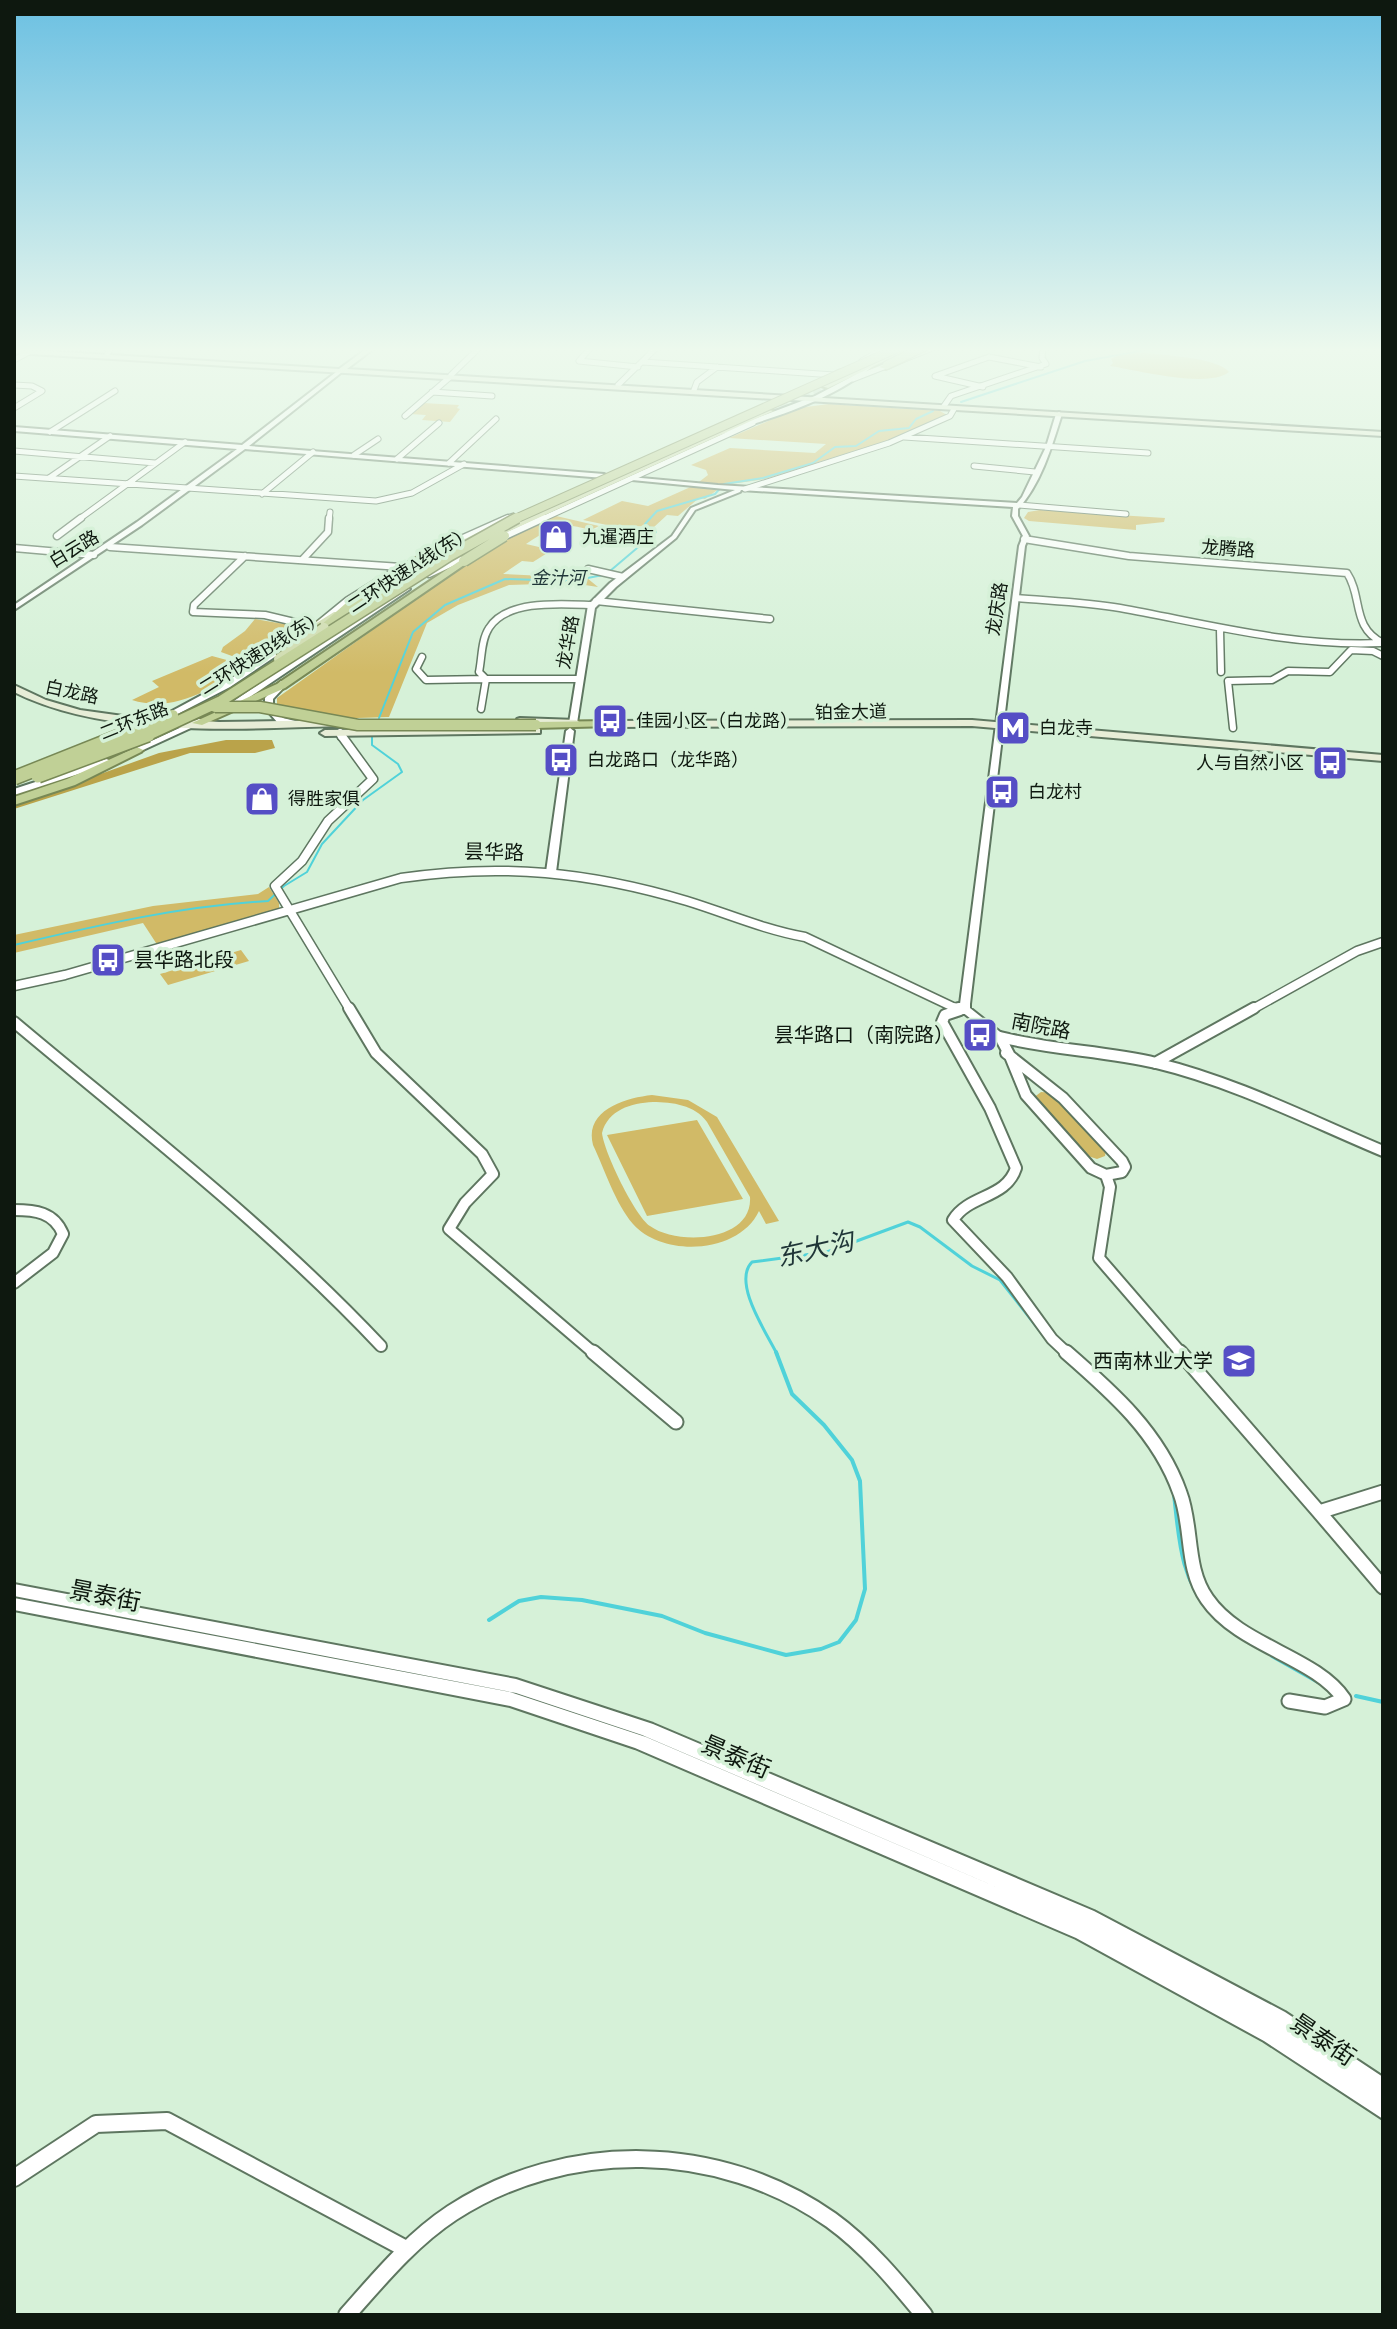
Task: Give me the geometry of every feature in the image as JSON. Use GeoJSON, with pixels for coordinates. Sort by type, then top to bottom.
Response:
{"type":"FeatureCollection","features":[{"type":"Feature","properties":{"kind":"highway","name":"二环快速B线(东)"},"geometry":{"type":"LineString","coordinates":[[14,779],[119,748],[221,701],[449,556],[666,456]]}},
{"type":"Feature","properties":{"kind":"highway","name":"二环快速A线(东)"},"geometry":{"type":"LineString","coordinates":[[14,792],[120,757],[225,709],[451,563],[537,513],[669,456]]}},
{"type":"Feature","properties":{"kind":"highway"},"geometry":{"type":"LineString","coordinates":[[342,613],[400,570],[460,539],[537,513]]}},
{"type":"Feature","properties":{"kind":"highway"},"geometry":{"type":"LineString","coordinates":[[193,726],[279,687],[310,661],[537,513]]}},
{"type":"Feature","properties":{"kind":"highway"},"geometry":{"type":"LineString","coordinates":[[14,779],[151,722],[212,707],[260,707],[358,725],[609,724]]}},
{"type":"Feature","properties":{"kind":"highway"},"geometry":{"type":"LineString","coordinates":[[14,801],[80,778],[137,750]]}},
{"type":"Feature","properties":{"kind":"main road","name":"二环东路"},"geometry":{"type":"LineString","coordinates":[[14,779],[109,751],[193,716],[248,686],[323,628],[453,547],[665,456]]}},
{"type":"Feature","properties":{"kind":"main road","name":"二环东路"},"geometry":{"type":"LineString","coordinates":[[323,628],[407,578],[532,516],[667,456]]}},
{"type":"Feature","properties":{"kind":"main road"},"geometry":{"type":"LineString","coordinates":[[429,574],[459,553]]}},
{"type":"Feature","properties":{"kind":"main road"},"geometry":{"type":"LineString","coordinates":[[342,613],[348,600]]}},
{"type":"Feature","properties":{"kind":"main road"},"geometry":{"type":"LineString","coordinates":[[323,628],[361,603]]}},
{"type":"Feature","properties":{"kind":"main road","name":"白龙路"},"geometry":{"type":"LineString","coordinates":[[14,688],[37,702],[68,711],[154,722]]}},
{"type":"Feature","properties":{"kind":"main road","name":"白龙路"},"geometry":{"type":"LineString","coordinates":[[14,695],[27,703],[63,714],[193,726],[318,728]]}},
{"type":"Feature","properties":{"kind":"main road","name":"白龙路"},"geometry":{"type":"LineString","coordinates":[[193,726],[296,724],[318,728]]}},
{"type":"Feature","properties":{"kind":"main road","name":"铂金大道"},"geometry":{"type":"LineString","coordinates":[[318,728],[340,732],[609,724],[789,727]]}},
{"type":"Feature","properties":{"kind":"main road","name":"铂金大道"},"geometry":{"type":"LineString","coordinates":[[318,728],[1000,727],[1383,760]]}},
{"type":"Feature","properties":{"kind":"street"},"geometry":{"type":"LineString","coordinates":[[77,456],[155,463]]}},
{"type":"Feature","properties":{"kind":"street"},"geometry":{"type":"LineString","coordinates":[[49,478],[81,456]]}},
{"type":"Feature","properties":{"kind":"street"},"geometry":{"type":"LineString","coordinates":[[57,536],[165,456]]}},
{"type":"Feature","properties":{"kind":"street","name":"白云路"},"geometry":{"type":"LineString","coordinates":[[14,608],[110,547],[235,456]]}},
{"type":"Feature","properties":{"kind":"street"},"geometry":{"type":"LineString","coordinates":[[262,494],[309,456]]}},
{"type":"Feature","properties":{"kind":"street"},"geometry":{"type":"LineString","coordinates":[[361,456],[604,476]]}},
{"type":"Feature","properties":{"kind":"street"},"geometry":{"type":"LineString","coordinates":[[397,459],[401,456]]}},
{"type":"Feature","properties":{"kind":"street"},"geometry":{"type":"LineString","coordinates":[[449,463],[457,456]]}},
{"type":"Feature","properties":{"kind":"street"},"geometry":{"type":"LineString","coordinates":[[14,779],[154,722],[219,690],[323,628],[348,600],[400,570],[650,456]]}},
{"type":"Feature","properties":{"kind":"street"},"geometry":{"type":"LineString","coordinates":[[14,792],[137,750],[193,726],[310,661],[429,574],[681,456]]}},
{"type":"Feature","properties":{"kind":"street","name":"龙华路"},"geometry":{"type":"LineString","coordinates":[[551,872],[578,679],[594,603],[674,537],[693,509],[847,456]]}},
{"type":"Feature","properties":{"kind":"street"},"geometry":{"type":"LineString","coordinates":[[1019,505],[1044,456]]}},
{"type":"Feature","properties":{"kind":"street"},"geometry":{"type":"LineString","coordinates":[[14,476],[356,501],[390,499],[412,493],[464,464]]}},
{"type":"Feature","properties":{"kind":"street"},"geometry":{"type":"LineString","coordinates":[[974,466],[1035,472]]}},
{"type":"Feature","properties":{"kind":"street"},"geometry":{"type":"LineString","coordinates":[[632,478],[721,488],[1126,514]]}},
{"type":"Feature","properties":{"kind":"street","name":"龙庆路"},"geometry":{"type":"LineString","coordinates":[[1000,727],[1005,659],[1025,532],[1015,516],[1019,505]]}},
{"type":"Feature","properties":{"kind":"street"},"geometry":{"type":"LineString","coordinates":[[303,559],[328,532],[330,512]]}},
{"type":"Feature","properties":{"kind":"street","name":"龙腾路"},"geometry":{"type":"LineString","coordinates":[[1024,539],[1119,555],[1347,573],[1350,575],[1357,616],[1369,636]]}},
{"type":"Feature","properties":{"kind":"street"},"geometry":{"type":"LineString","coordinates":[[110,547],[303,559],[400,570]]}},
{"type":"Feature","properties":{"kind":"street"},"geometry":{"type":"LineString","coordinates":[[14,548],[94,555]]}},
{"type":"Feature","properties":{"kind":"street"},"geometry":{"type":"LineString","coordinates":[[245,556],[194,605],[193,612],[265,615],[323,628]]}},
{"type":"Feature","properties":{"kind":"street"},"geometry":{"type":"LineString","coordinates":[[588,569],[623,577]]}},
{"type":"Feature","properties":{"kind":"street"},"geometry":{"type":"LineString","coordinates":[[1016,598],[1117,607],[1220,630],[1347,643],[1383,643]]}},
{"type":"Feature","properties":{"kind":"street"},"geometry":{"type":"LineString","coordinates":[[486,679],[479,672],[488,629],[500,618],[539,606],[594,603],[770,619]]}},
{"type":"Feature","properties":{"kind":"street"},"geometry":{"type":"LineString","coordinates":[[1220,630],[1221,672]]}},
{"type":"Feature","properties":{"kind":"street"},"geometry":{"type":"LineString","coordinates":[[1347,643],[1369,636],[1383,643]]}},
{"type":"Feature","properties":{"kind":"street"},"geometry":{"type":"LineString","coordinates":[[1233,728],[1228,681],[1272,680],[1288,671],[1330,672],[1351,650],[1373,651],[1383,656]]}},
{"type":"Feature","properties":{"kind":"street"},"geometry":{"type":"LineString","coordinates":[[422,657],[416,669],[426,680],[578,679]]}},
{"type":"Feature","properties":{"kind":"street"},"geometry":{"type":"LineString","coordinates":[[481,709],[486,679]]}},
{"type":"Feature","properties":{"kind":"street"},"geometry":{"type":"LineString","coordinates":[[279,687],[269,698],[270,710],[280,720],[296,724]]}},
{"type":"Feature","properties":{"kind":"street"},"geometry":{"type":"LineString","coordinates":[[1000,727],[965,1009],[945,1015],[942,1022],[990,1108],[1016,1174],[1007,1184],[961,1209],[953,1220],[1007,1277],[1052,1339],[1115,1395],[1152,1437],[1181,1494],[1191,1559],[1205,1597],[1214,1608],[1256,1641],[1334,1684],[1344,1699],[1335,1706],[1322,1707],[1289,1701]]}},
{"type":"Feature","properties":{"kind":"street"},"geometry":{"type":"LineString","coordinates":[[340,732],[342,743],[365,764],[373,779],[328,821],[302,861],[278,890],[376,1053],[482,1154],[493,1174],[465,1203],[449,1229],[676,1422]]}},
{"type":"Feature","properties":{"kind":"street","name":"昙华路"},"geometry":{"type":"LineString","coordinates":[[14,986],[65,975],[428,873],[469,868],[551,872],[657,890],[782,933],[805,937],[953,1007],[965,1009]]}},
{"type":"Feature","properties":{"kind":"street"},"geometry":{"type":"LineString","coordinates":[[1155,1063],[1357,951],[1383,942]]}},
{"type":"Feature","properties":{"kind":"street","name":"南院路"},"geometry":{"type":"LineString","coordinates":[[965,1009],[1000,1037],[1023,1044],[1155,1063],[1207,1078],[1383,1151]]}},
{"type":"Feature","properties":{"kind":"street"},"geometry":{"type":"LineString","coordinates":[[14,1022],[227,1200],[327,1289],[381,1346]]}},
{"type":"Feature","properties":{"kind":"street"},"geometry":{"type":"LineString","coordinates":[[1000,1037],[1006,1053],[1018,1071],[1026,1095],[1091,1168],[1106,1175],[1122,1172],[1125,1167],[1122,1161],[1063,1098],[1006,1053]]}},
{"type":"Feature","properties":{"kind":"street"},"geometry":{"type":"LineString","coordinates":[[1106,1175],[1110,1187],[1099,1258],[1383,1587]]}},
{"type":"Feature","properties":{"kind":"street"},"geometry":{"type":"LineString","coordinates":[[14,1210],[49,1215],[59,1223],[63,1234],[53,1253],[14,1283]]}},
{"type":"Feature","properties":{"kind":"street"},"geometry":{"type":"LineString","coordinates":[[1319,1512],[1383,1492]]}},
{"type":"Feature","properties":{"kind":"street","name":"景泰街"},"geometry":{"type":"LineString","coordinates":[[14,1590],[502,1683],[647,1729],[1088,1917],[1278,2018],[1383,2088]]}},
{"type":"Feature","properties":{"kind":"street","name":"景泰街"},"geometry":{"type":"LineString","coordinates":[[14,1604],[510,1699],[640,1742],[1082,1932],[1271,2034],[1383,2109]]}},
{"type":"Feature","properties":{"kind":"street"},"geometry":{"type":"LineString","coordinates":[[14,2178],[96,2124],[167,2121],[406,2249]]}},
{"type":"Feature","properties":{"kind":"street"},"geometry":{"type":"LineString","coordinates":[[347,2315],[406,2249],[465,2205],[528,2174],[594,2158],[661,2155],[727,2167],[790,2193],[850,2232],[903,2284],[924,2315]]}},
{"type":"Feature","properties":{"kind":"shaded area"},"geometry":{"type":"Polygon","coordinates":[[[712,456],[839,456],[765,479],[724,485],[705,499],[699,498],[678,516],[667,515],[654,527],[607,525],[583,520],[622,501],[648,506],[695,485],[708,475],[706,470],[691,465],[712,456]]]}},
{"type":"Feature","properties":{"kind":"shaded area"},"geometry":{"type":"Polygon","coordinates":[[[1040,510],[1165,518],[1164,522],[1136,525],[1136,530],[1029,521],[1024,518],[1028,512],[1040,510]]]}},
{"type":"Feature","properties":{"kind":"shaded area"},"geometry":{"type":"Polygon","coordinates":[[[552,515],[599,526],[591,530],[571,526],[550,529],[526,544],[552,550],[533,562],[522,561],[503,574],[587,578],[598,587],[572,583],[509,585],[458,605],[427,623],[389,717],[326,719],[277,710],[277,698],[489,547],[552,515]]]}},
{"type":"Feature","properties":{"kind":"shaded area"},"geometry":{"type":"Polygon","coordinates":[[[255,619],[301,627],[252,660],[221,652],[223,647],[245,631],[255,619]]]}},
{"type":"Feature","properties":{"kind":"shaded area"},"geometry":{"type":"Polygon","coordinates":[[[212,656],[245,665],[192,697],[162,704],[132,700],[159,687],[152,681],[212,656]]]}},
{"type":"Feature","properties":{"kind":"shaded area"},"geometry":{"type":"Polygon","coordinates":[[[226,740],[272,740],[275,748],[255,753],[190,753],[14,809],[14,805],[159,753],[226,740]]]}},
{"type":"Feature","properties":{"kind":"shaded area"},"geometry":{"type":"Polygon","coordinates":[[[269,887],[279,903],[279,910],[158,946],[143,923],[14,953],[14,935],[153,906],[258,894],[269,887]]]}},
{"type":"Feature","properties":{"kind":"shaded area"},"geometry":{"type":"Polygon","coordinates":[[[241,950],[249,961],[168,985],[160,974],[241,950]]]}},
{"type":"Feature","properties":{"kind":"shaded area"},"geometry":{"type":"Polygon","coordinates":[[[1041,1092],[1054,1093],[1106,1150],[1105,1156],[1097,1159],[1085,1155],[1033,1098],[1041,1092]]]}},
{"type":"Feature","properties":{"kind":"shaded area"},"geometry":{"type":"Polygon","coordinates":[[[652,1095],[688,1100],[717,1117],[779,1221],[766,1224],[759,1211],[749,1225],[735,1236],[700,1246],[663,1242],[646,1235],[633,1224],[611,1186],[593,1145],[592,1133],[595,1123],[609,1108],[652,1095]],[[660,1102],[629,1106],[615,1113],[605,1125],[602,1133],[604,1142],[621,1183],[644,1220],[662,1232],[694,1237],[727,1231],[748,1212],[750,1197],[702,1116],[683,1106],[660,1102]]]}},
{"type":"Feature","properties":{"kind":"shaded area"},"geometry":{"type":"Polygon","coordinates":[[[697,1120],[743,1199],[647,1216],[607,1135],[697,1120]]]}},
{"type":"Feature","properties":{"kind":"waterway","name":"金汁河"},"geometry":{"type":"LineString","coordinates":[[610,571],[656,532],[645,524],[657,511],[715,494],[724,484],[763,478],[813,463],[823,456]]}},
{"type":"Feature","properties":{"kind":"waterway","name":"金汁河"},"geometry":{"type":"LineString","coordinates":[[379,718],[413,632],[445,605],[505,579],[572,581],[603,575]]}},
{"type":"Feature","properties":{"kind":"waterway","name":"金汁河"},"geometry":{"type":"LineString","coordinates":[[14,945],[172,912],[268,901],[284,886],[307,872],[322,844],[363,800],[402,772],[398,764],[372,745],[372,737]]}},
{"type":"Feature","properties":{"kind":"waterway","name":"东大沟"},"geometry":{"type":"LineString","coordinates":[[776,1352],[748,1294],[747,1271],[752,1262],[827,1252],[908,1222],[920,1227],[972,1266],[1000,1280],[1051,1345]]}},
{"type":"Feature","properties":{"kind":"waterway","name":"东大沟"},"geometry":{"type":"LineString","coordinates":[[489,1620],[519,1601],[541,1597],[582,1600],[662,1616],[705,1633],[786,1655],[821,1649],[839,1642],[856,1620],[865,1589],[860,1481],[852,1460],[824,1425],[792,1394],[776,1352]]}},
{"type":"Feature","properties":{"kind":"waterway","name":"东大沟"},"geometry":{"type":"LineString","coordinates":[[1174,1494],[1187,1572],[1211,1613]]}},
{"type":"Feature","properties":{"kind":"waterway","name":"东大沟"},"geometry":{"type":"LineString","coordinates":[[1272,1656],[1318,1682]]}},
{"type":"Feature","properties":{"kind":"waterway","name":"东大沟"},"geometry":{"type":"LineString","coordinates":[[1356,1696],[1383,1702]]}},
{"type":"Feature","properties":{"kind":"place","name":"九暹酒庄"},"geometry":{"type":"Point","coordinates":[556,537]}},
{"type":"Feature","properties":{"kind":"place","name":"佳园小区（白龙路）"},"geometry":{"type":"Point","coordinates":[610,721]}},
{"type":"Feature","properties":{"kind":"place","name":"白龙寺"},"geometry":{"type":"Point","coordinates":[1013,728]}},
{"type":"Feature","properties":{"kind":"place","name":"白龙路口（龙华路）"},"geometry":{"type":"Point","coordinates":[561,760]}},
{"type":"Feature","properties":{"kind":"place","name":"人与自然小区"},"geometry":{"type":"Point","coordinates":[1330,763]}},
{"type":"Feature","properties":{"kind":"place","name":"白龙村"},"geometry":{"type":"Point","coordinates":[1002,792]}},
{"type":"Feature","properties":{"kind":"place","name":"得胜家俱"},"geometry":{"type":"Point","coordinates":[262,799]}},
{"type":"Feature","properties":{"kind":"place","name":"昙华路北段"},"geometry":{"type":"Point","coordinates":[108,960]}},
{"type":"Feature","properties":{"kind":"place","name":"昙华路口（南院路）"},"geometry":{"type":"Point","coordinates":[980,1035]}},
{"type":"Feature","properties":{"kind":"place","name":"西南林业大学"},"geometry":{"type":"Point","coordinates":[1239,1361]}}]}
